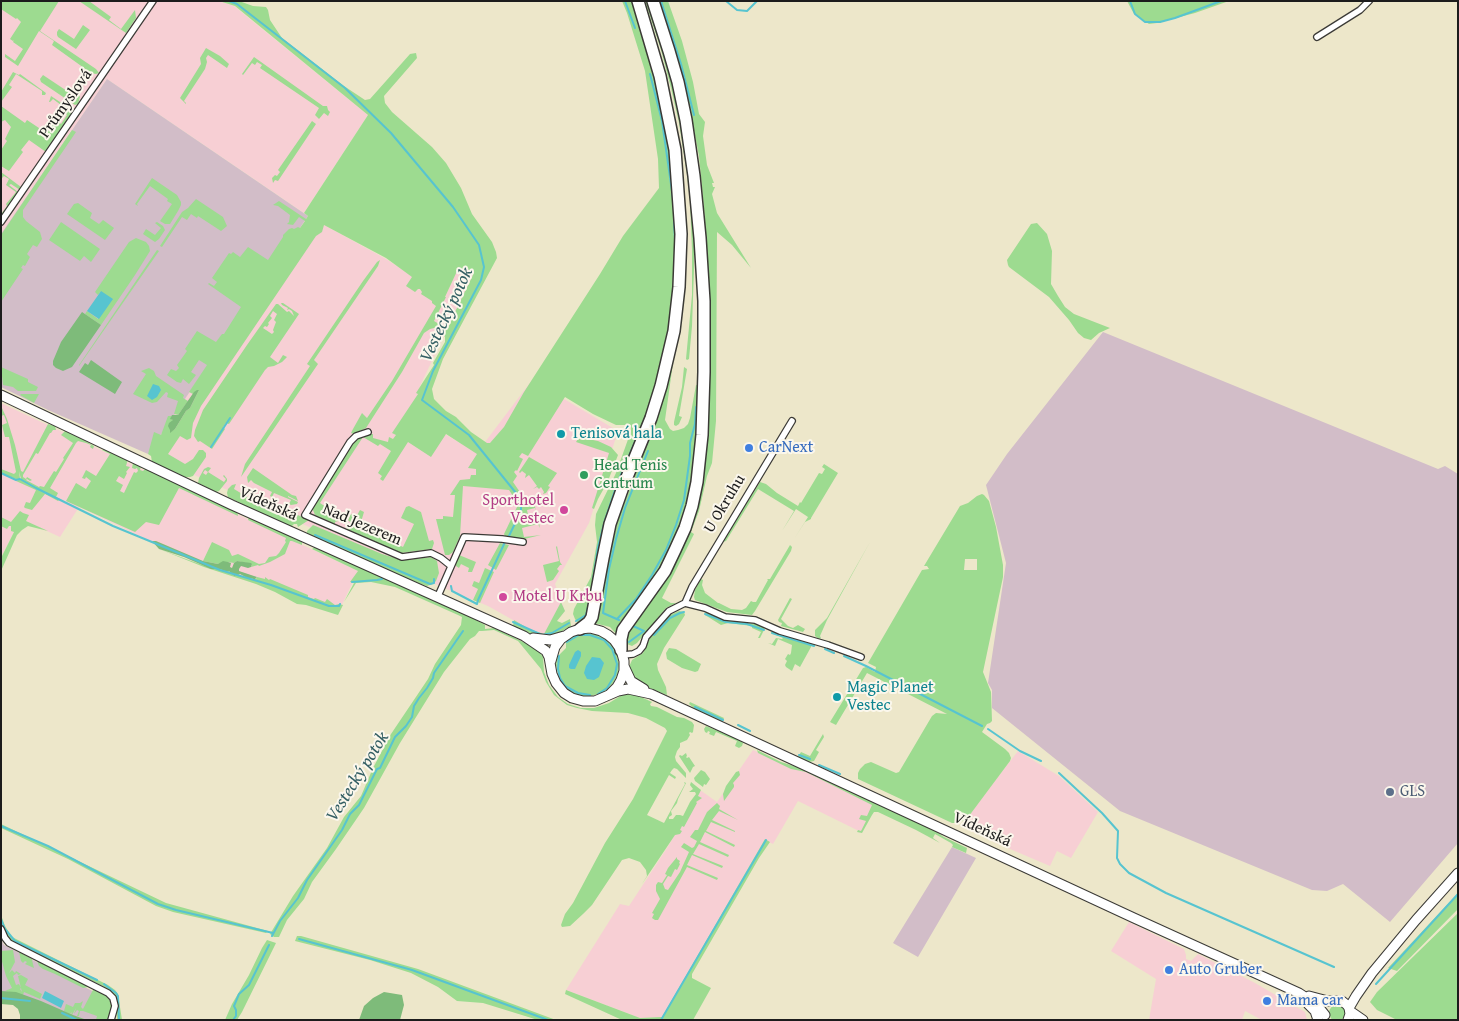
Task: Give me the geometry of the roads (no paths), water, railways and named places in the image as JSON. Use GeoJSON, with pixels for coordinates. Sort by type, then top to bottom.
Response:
{"type":"FeatureCollection","features":[{"type":"Feature","properties":{"kind":"highway"},"geometry":{"type":"LineString","coordinates":[[580,629],[592,617],[610,524],[618,499],[651,418],[661,386],[673,337],[680,287],[681,234],[675,150],[660,76],[638,1]]}},
{"type":"Feature","properties":{"kind":"highway"},"geometry":{"type":"LineString","coordinates":[[622,653],[620,639],[623,630],[665,571],[682,535],[694,498],[701,443],[704,301],[695,183],[678,82],[653,1]]}},
{"type":"Feature","properties":{"kind":"main road","name":"Vídeňská"},"geometry":{"type":"LineString","coordinates":[[1,395],[232,505],[524,636],[544,648],[548,653],[552,674],[556,683],[570,697],[579,700],[595,701],[618,691],[628,690],[650,694]]}},
{"type":"Feature","properties":{"kind":"main road","name":"Vídeňská"},"geometry":{"type":"LineString","coordinates":[[551,665],[552,654],[561,639],[580,629]]}},
{"type":"Feature","properties":{"kind":"main road"},"geometry":{"type":"LineString","coordinates":[[580,629],[594,629],[604,632],[614,640],[622,653]]}},
{"type":"Feature","properties":{"kind":"main road","name":"Vídeňská"},"geometry":{"type":"LineString","coordinates":[[524,636],[546,640],[567,635]]}},
{"type":"Feature","properties":{"kind":"main road","name":"Vídeňská"},"geometry":{"type":"LineString","coordinates":[[622,653],[624,666],[630,681],[650,694],[1301,994],[1322,1000],[1345,1003],[1349,1013],[1363,1020]]}},
{"type":"Feature","properties":{"kind":"main road","name":"Vídeňská"},"geometry":{"type":"LineString","coordinates":[[608,696],[619,684],[624,666]]}},
{"type":"Feature","properties":{"kind":"main road"},"geometry":{"type":"LineString","coordinates":[[1349,1013],[1356,996],[1372,973],[1458,873]]}},
{"type":"Feature","properties":{"kind":"main road"},"geometry":{"type":"LineString","coordinates":[[1272,981],[1282,990],[1310,1005],[1316,1013],[1324,1018],[1327,1006],[1353,992],[1372,973]]}},
{"type":"Feature","properties":{"kind":"main road","name":"Vídeňská"},"geometry":{"type":"LineString","coordinates":[[1301,994],[1317,1005],[1324,1018]]}},
{"type":"Feature","properties":{"kind":"street","name":"Průmyslová"},"geometry":{"type":"LineString","coordinates":[[1,222],[153,1]]}},
{"type":"Feature","properties":{"kind":"street"},"geometry":{"type":"LineString","coordinates":[[1317,37],[1360,10],[1369,1]]}},
{"type":"Feature","properties":{"kind":"street","name":"U Okruhu"},"geometry":{"type":"LineString","coordinates":[[685,603],[692,587],[792,422]]}},
{"type":"Feature","properties":{"kind":"street","name":"Nad Jezerem"},"geometry":{"type":"LineString","coordinates":[[368,432],[356,436],[350,442],[305,515],[402,557],[432,553],[451,566]]}},
{"type":"Feature","properties":{"kind":"street"},"geometry":{"type":"LineString","coordinates":[[438,596],[464,537],[523,542]]}},
{"type":"Feature","properties":{"kind":"street"},"geometry":{"type":"LineString","coordinates":[[622,653],[633,654],[639,651],[646,638],[667,613],[685,603],[725,616],[755,620],[780,631],[861,657]]}},
{"type":"Feature","properties":{"kind":"street"},"geometry":{"type":"LineString","coordinates":[[1,929],[9,943],[17,948],[108,993],[115,1006],[111,1020]]}},
{"type":"Feature","properties":{"kind":"water"},"geometry":{"type":"Polygon","coordinates":[[[101,291],[113,299],[99,319],[87,311],[101,291]]]}},
{"type":"Feature","properties":{"kind":"water"},"geometry":{"type":"Polygon","coordinates":[[[153,384],[159,386],[161,390],[157,397],[152,400],[147,396],[153,384]]]}},
{"type":"Feature","properties":{"kind":"water"},"geometry":{"type":"Polygon","coordinates":[[[578,650],[581,652],[581,656],[575,669],[571,669],[569,665],[575,652],[578,650]]]}},
{"type":"Feature","properties":{"kind":"water"},"geometry":{"type":"Polygon","coordinates":[[[592,657],[600,658],[604,663],[599,677],[594,680],[587,679],[584,673],[592,657]]]}},
{"type":"Feature","properties":{"kind":"water"},"geometry":{"type":"Polygon","coordinates":[[[45,991],[64,1001],[61,1008],[42,998],[45,991]]]}},
{"type":"Feature","properties":{"kind":"waterway","name":"Vestecký potok"},"geometry":{"type":"LineString","coordinates":[[229,1],[237,4],[345,88],[391,133],[453,207],[479,245],[484,267],[481,280],[433,371],[422,400],[469,435],[516,493],[521,504],[521,511],[508,538]]}},
{"type":"Feature","properties":{"kind":"waterway"},"geometry":{"type":"LineString","coordinates":[[625,1],[635,28]]}},
{"type":"Feature","properties":{"kind":"waterway"},"geometry":{"type":"LineString","coordinates":[[661,1],[681,64],[694,115]]}},
{"type":"Feature","properties":{"kind":"waterway"},"geometry":{"type":"LineString","coordinates":[[726,1],[737,10],[747,11],[757,1]]}},
{"type":"Feature","properties":{"kind":"waterway"},"geometry":{"type":"LineString","coordinates":[[1130,1],[1135,14],[1145,22],[1160,22],[1175,18],[1221,1]]}},
{"type":"Feature","properties":{"kind":"waterway"},"geometry":{"type":"LineString","coordinates":[[650,74],[662,121],[673,198]]}},
{"type":"Feature","properties":{"kind":"waterway"},"geometry":{"type":"LineString","coordinates":[[674,220],[675,240]]}},
{"type":"Feature","properties":{"kind":"waterway"},"geometry":{"type":"LineString","coordinates":[[617,619],[636,599],[652,575],[666,550],[676,525],[684,500],[696,407]]}},
{"type":"Feature","properties":{"kind":"waterway"},"geometry":{"type":"LineString","coordinates":[[593,580],[598,547],[605,520],[617,484],[647,414]]}},
{"type":"Feature","properties":{"kind":"waterway"},"geometry":{"type":"LineString","coordinates":[[211,447],[230,418]]}},
{"type":"Feature","properties":{"kind":"waterway"},"geometry":{"type":"LineString","coordinates":[[619,620],[603,613],[609,569],[625,508],[648,451]]}},
{"type":"Feature","properties":{"kind":"waterway"},"geometry":{"type":"LineString","coordinates":[[1,473],[16,480],[20,479],[113,526],[220,570],[271,585],[329,606],[339,606],[340,604]]}},
{"type":"Feature","properties":{"kind":"waterway"},"geometry":{"type":"LineString","coordinates":[[315,535],[430,584],[434,583],[434,579]]}},
{"type":"Feature","properties":{"kind":"waterway","name":"Vestecký potok"},"geometry":{"type":"LineString","coordinates":[[451,586],[452,591],[477,604],[505,542]]}},
{"type":"Feature","properties":{"kind":"waterway"},"geometry":{"type":"LineString","coordinates":[[352,582],[382,579]]}},
{"type":"Feature","properties":{"kind":"waterway"},"geometry":{"type":"LineString","coordinates":[[576,621],[586,615],[590,599]]}},
{"type":"Feature","properties":{"kind":"waterway"},"geometry":{"type":"LineString","coordinates":[[654,635],[670,618],[684,612]]}},
{"type":"Feature","properties":{"kind":"waterway"},"geometry":{"type":"LineString","coordinates":[[705,614],[726,622],[747,624],[764,630]]}},
{"type":"Feature","properties":{"kind":"waterway"},"geometry":{"type":"LineString","coordinates":[[513,622],[542,635],[552,633],[569,623]]}},
{"type":"Feature","properties":{"kind":"waterway"},"geometry":{"type":"LineString","coordinates":[[629,642],[644,631],[633,626]]}},
{"type":"Feature","properties":{"kind":"waterway","name":"Vestecký potok"},"geometry":{"type":"LineString","coordinates":[[272,936],[280,921],[298,898],[307,880],[342,830],[350,814],[359,805],[395,737],[412,717],[414,706],[463,631]]}},
{"type":"Feature","properties":{"kind":"waterway"},"geometry":{"type":"LineString","coordinates":[[772,633],[814,646]]}},
{"type":"Feature","properties":{"kind":"waterway"},"geometry":{"type":"LineString","coordinates":[[567,642],[579,635],[590,635],[604,640],[612,649],[617,664],[615,675],[607,688],[598,694]]}},
{"type":"Feature","properties":{"kind":"waterway"},"geometry":{"type":"LineString","coordinates":[[825,649],[834,653]]}},
{"type":"Feature","properties":{"kind":"waterway"},"geometry":{"type":"LineString","coordinates":[[559,656],[558,669],[560,678],[565,686],[578,693],[590,695]]}},
{"type":"Feature","properties":{"kind":"waterway"},"geometry":{"type":"LineString","coordinates":[[844,656],[982,726]]}},
{"type":"Feature","properties":{"kind":"waterway"},"geometry":{"type":"LineString","coordinates":[[695,707],[723,720]]}},
{"type":"Feature","properties":{"kind":"waterway"},"geometry":{"type":"LineString","coordinates":[[738,725],[750,731]]}},
{"type":"Feature","properties":{"kind":"waterway"},"geometry":{"type":"LineString","coordinates":[[988,729],[1020,751],[1041,761]]}},
{"type":"Feature","properties":{"kind":"waterway"},"geometry":{"type":"LineString","coordinates":[[799,755],[810,759]]}},
{"type":"Feature","properties":{"kind":"waterway"},"geometry":{"type":"LineString","coordinates":[[819,765],[840,774]]}},
{"type":"Feature","properties":{"kind":"waterway"},"geometry":{"type":"LineString","coordinates":[[1059,773],[1102,813],[1118,831],[1117,858],[1129,873],[1166,893],[1334,967]]}},
{"type":"Feature","properties":{"kind":"waterway"},"geometry":{"type":"LineString","coordinates":[[1,826],[48,846],[158,904],[273,933]]}},
{"type":"Feature","properties":{"kind":"waterway"},"geometry":{"type":"LineString","coordinates":[[661,1020],[766,840]]}},
{"type":"Feature","properties":{"kind":"waterway"},"geometry":{"type":"LineString","coordinates":[[1376,984],[1458,894]]}},
{"type":"Feature","properties":{"kind":"waterway"},"geometry":{"type":"LineString","coordinates":[[1,919],[5,929],[15,941],[97,980]]}},
{"type":"Feature","properties":{"kind":"waterway"},"geometry":{"type":"LineString","coordinates":[[299,939],[412,970],[548,1020]]}},
{"type":"Feature","properties":{"kind":"waterway","name":"Vestecký potok"},"geometry":{"type":"LineString","coordinates":[[233,1020],[236,1016],[234,1006],[239,994],[249,985],[269,945]]}},
{"type":"Feature","properties":{"kind":"waterway"},"geometry":{"type":"LineString","coordinates":[[104,984],[118,996],[119,1020]]}},
{"type":"Feature","properties":{"kind":"waterway"},"geometry":{"type":"LineString","coordinates":[[1,998],[30,1001]]}},
{"type":"Feature","properties":{"kind":"waterway"},"geometry":{"type":"LineString","coordinates":[[62,1013],[77,1020]]}},
{"type":"Feature","properties":{"kind":"place","name":"Tenisová hala"},"geometry":{"type":"Point","coordinates":[561,434]}},
{"type":"Feature","properties":{"kind":"place","name":"CarNext"},"geometry":{"type":"Point","coordinates":[749,448]}},
{"type":"Feature","properties":{"kind":"place","name":"Head Tenis Centrum"},"geometry":{"type":"Point","coordinates":[584,475]}},
{"type":"Feature","properties":{"kind":"place","name":"Sporthotel Vestec"},"geometry":{"type":"Point","coordinates":[564,510]}},
{"type":"Feature","properties":{"kind":"place","name":"Motel U Krbu"},"geometry":{"type":"Point","coordinates":[503,597]}},
{"type":"Feature","properties":{"kind":"place","name":"Magic Planet Vestec"},"geometry":{"type":"Point","coordinates":[837,697]}},
{"type":"Feature","properties":{"kind":"place","name":"GLS"},"geometry":{"type":"Point","coordinates":[1390,792]}},
{"type":"Feature","properties":{"kind":"place","name":"Auto Gruber"},"geometry":{"type":"Point","coordinates":[1169,970]}},
{"type":"Feature","properties":{"kind":"place","name":"Mama car"},"geometry":{"type":"Point","coordinates":[1267,1001]}}]}
